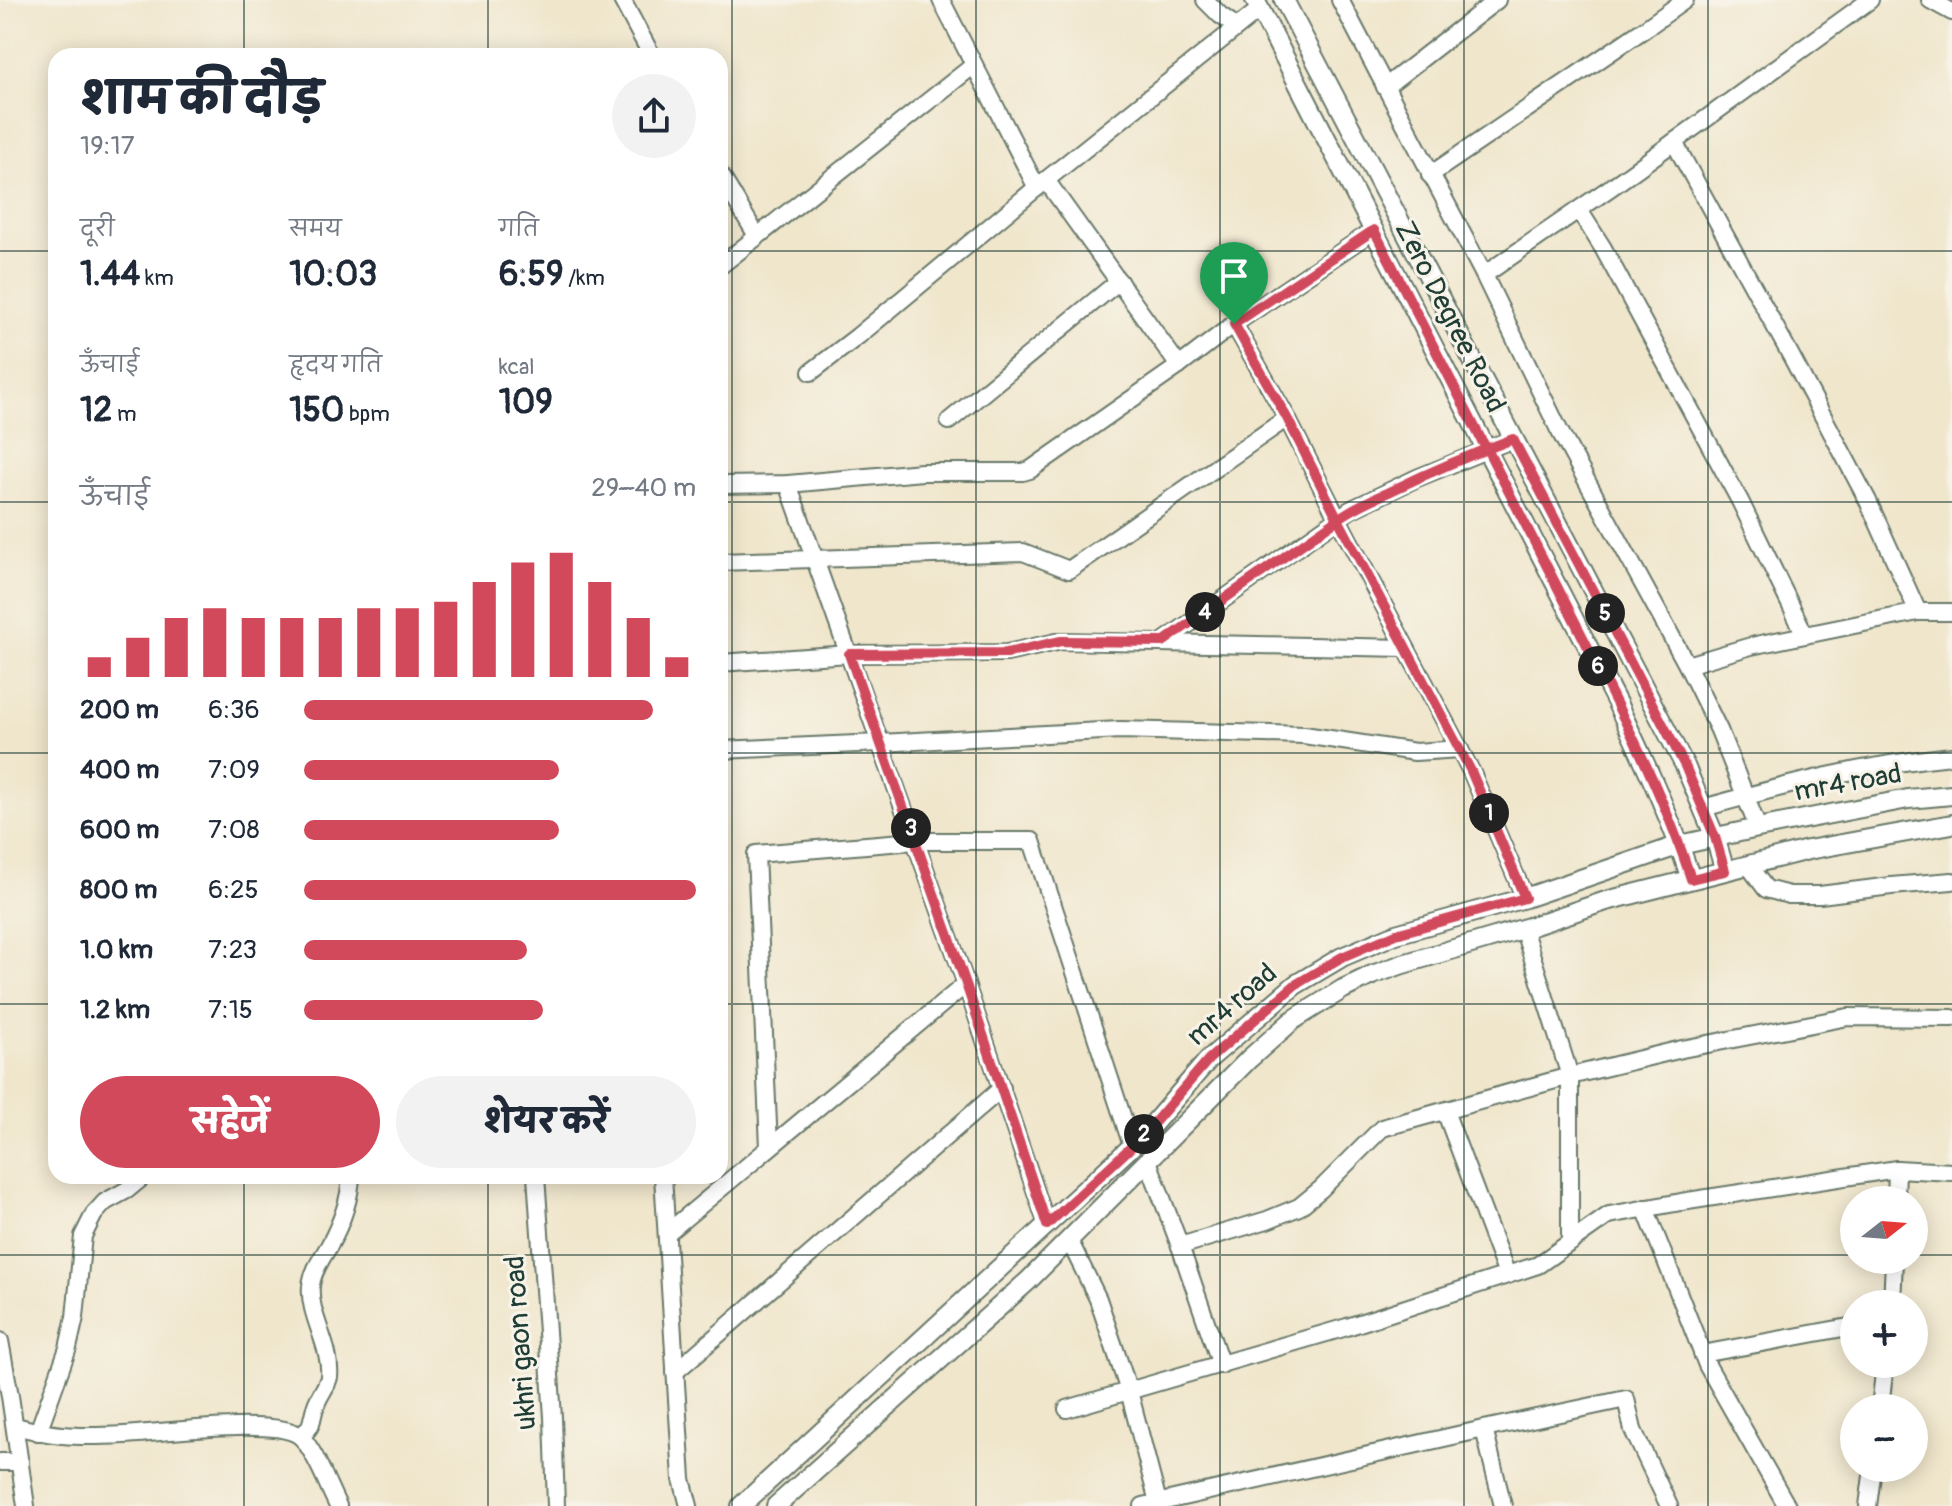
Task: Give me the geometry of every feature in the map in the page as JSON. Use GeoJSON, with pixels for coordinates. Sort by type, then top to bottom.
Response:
{"type":"FeatureCollection","features":[{"type":"Feature","properties":{"kind":"street"},"geometry":{"type":"LineString","coordinates":[[622,0],[648,48]]}},
{"type":"Feature","properties":{"kind":"street"},"geometry":{"type":"LineString","coordinates":[[941,0],[1042,184],[1119,281],[1179,366]]}},
{"type":"Feature","properties":{"kind":"street"},"geometry":{"type":"LineString","coordinates":[[1205,0],[1237,27]]}},
{"type":"Feature","properties":{"kind":"street","name":"Zero Degree Road"},"geometry":{"type":"LineString","coordinates":[[1284,0],[1685,766],[1715,837],[1725,871]]}},
{"type":"Feature","properties":{"kind":"street"},"geometry":{"type":"LineString","coordinates":[[1340,0],[1484,275],[1559,430],[1687,665],[1719,730],[1758,828]]}},
{"type":"Feature","properties":{"kind":"street"},"geometry":{"type":"LineString","coordinates":[[1385,87],[1497,0]]}},
{"type":"Feature","properties":{"kind":"street"},"geometry":{"type":"LineString","coordinates":[[1430,175],[1685,0]]}},
{"type":"Feature","properties":{"kind":"street"},"geometry":{"type":"LineString","coordinates":[[1484,275],[1870,0]]}},
{"type":"Feature","properties":{"kind":"street"},"geometry":{"type":"LineString","coordinates":[[1930,0],[1952,12]]}},
{"type":"Feature","properties":{"kind":"street"},"geometry":{"type":"LineString","coordinates":[[811,372],[1263,3]]}},
{"type":"Feature","properties":{"kind":"street","name":"Zero Degree Road"},"geometry":{"type":"LineString","coordinates":[[1263,3],[1374,230],[1617,703],[1658,790],[1691,879]]}},
{"type":"Feature","properties":{"kind":"street"},"geometry":{"type":"LineString","coordinates":[[728,260],[974,65]]}},
{"type":"Feature","properties":{"kind":"street"},"geometry":{"type":"LineString","coordinates":[[1674,142],[1868,501],[1918,612]]}},
{"type":"Feature","properties":{"kind":"street"},"geometry":{"type":"LineString","coordinates":[[728,187],[757,236]]}},
{"type":"Feature","properties":{"kind":"street"},"geometry":{"type":"LineString","coordinates":[[1579,210],[1603,248],[1740,501],[1805,635]]}},
{"type":"Feature","properties":{"kind":"street"},"geometry":{"type":"LineString","coordinates":[[728,485],[788,484],[922,472],[1030,470],[1234,324],[1374,230]]}},
{"type":"Feature","properties":{"kind":"street"},"geometry":{"type":"LineString","coordinates":[[949,421],[1119,281]]}},
{"type":"Feature","properties":{"kind":"street"},"geometry":{"type":"LineString","coordinates":[[1234,324],[1287,418],[1460,749],[1525,898]]}},
{"type":"Feature","properties":{"kind":"street"},"geometry":{"type":"LineString","coordinates":[[728,562],[1023,552],[1069,570],[1287,418]]}},
{"type":"Feature","properties":{"kind":"street"},"geometry":{"type":"LineString","coordinates":[[1163,642],[1350,510],[1417,478],[1513,439]]}},
{"type":"Feature","properties":{"kind":"street"},"geometry":{"type":"LineString","coordinates":[[788,484],[966,984],[1047,1225]]}},
{"type":"Feature","properties":{"kind":"street"},"geometry":{"type":"LineString","coordinates":[[1687,665],[1751,646],[1918,612],[1952,612]]}},
{"type":"Feature","properties":{"kind":"street"},"geometry":{"type":"LineString","coordinates":[[728,662],[849,654],[1007,653],[1061,641],[1406,648]]}},
{"type":"Feature","properties":{"kind":"street"},"geometry":{"type":"LineString","coordinates":[[728,750],[1120,730],[1304,735],[1415,752],[1460,749]]}},
{"type":"Feature","properties":{"kind":"street"},"geometry":{"type":"LineString","coordinates":[[1703,808],[1837,773],[1952,756]]}},
{"type":"Feature","properties":{"kind":"street","name":"mr4 road"},"geometry":{"type":"LineString","coordinates":[[741,1506],[1132,1146],[1209,1059],[1295,985],[1342,957],[1396,934],[1525,898],[1680,845],[1908,799],[1952,795]]}},
{"type":"Feature","properties":{"kind":"street","name":"mr4 road"},"geometry":{"type":"LineString","coordinates":[[776,1506],[1028,1281],[1249,1059],[1293,1020],[1343,989],[1372,975],[1606,901],[1808,850],[1952,824]]}},
{"type":"Feature","properties":{"kind":"street"},"geometry":{"type":"LineString","coordinates":[[769,1147],[756,854],[915,841],[1032,841],[1132,1146]]}},
{"type":"Feature","properties":{"kind":"street"},"geometry":{"type":"LineString","coordinates":[[1748,865],[1766,889],[1789,895],[1820,895],[1952,881]]}},
{"type":"Feature","properties":{"kind":"street"},"geometry":{"type":"LineString","coordinates":[[1523,928],[1570,1076],[1570,1243]]}},
{"type":"Feature","properties":{"kind":"street"},"geometry":{"type":"LineString","coordinates":[[728,1182],[966,984]]}},
{"type":"Feature","properties":{"kind":"street"},"geometry":{"type":"LineString","coordinates":[[1180,1246],[1299,1207],[1382,1128],[1570,1076],[1682,1049],[1848,1017],[1952,1018]]}},
{"type":"Feature","properties":{"kind":"street"},"geometry":{"type":"LineString","coordinates":[[675,1372],[1002,1088]]}},
{"type":"Feature","properties":{"kind":"street"},"geometry":{"type":"LineString","coordinates":[[1445,1111],[1507,1275]]}},
{"type":"Feature","properties":{"kind":"street"},"geometry":{"type":"LineString","coordinates":[[1148,1161],[1221,1365]]}},
{"type":"Feature","properties":{"kind":"street"},"geometry":{"type":"LineString","coordinates":[[1896,1186],[1897,1169]]}},
{"type":"Feature","properties":{"kind":"street"},"geometry":{"type":"LineString","coordinates":[[1067,1409],[1347,1327],[1538,1265],[1609,1215],[1897,1169],[1952,1172]]}},
{"type":"Feature","properties":{"kind":"street"},"geometry":{"type":"LineString","coordinates":[[38,1432],[68,1348],[75,1317],[83,1236],[94,1214],[105,1202],[134,1184]]}},
{"type":"Feature","properties":{"kind":"street"},"geometry":{"type":"LineString","coordinates":[[300,1436],[308,1430],[316,1401],[329,1380],[311,1284],[348,1203],[350,1184]]}},
{"type":"Feature","properties":{"kind":"street","name":"ukhri gaon road"},"geometry":{"type":"LineString","coordinates":[[537,1184],[556,1506]]}},
{"type":"Feature","properties":{"kind":"street"},"geometry":{"type":"LineString","coordinates":[[664,1184],[682,1479],[689,1506]]}},
{"type":"Feature","properties":{"kind":"street"},"geometry":{"type":"LineString","coordinates":[[667,1233],[725,1184]]}},
{"type":"Feature","properties":{"kind":"street"},"geometry":{"type":"LineString","coordinates":[[1645,1208],[1707,1365],[1787,1506]]}},
{"type":"Feature","properties":{"kind":"street"},"geometry":{"type":"LineString","coordinates":[[1069,1240],[1098,1299],[1129,1391],[1153,1505],[1626,1399],[1633,1430],[1669,1506]]}},
{"type":"Feature","properties":{"kind":"street"},"geometry":{"type":"LineString","coordinates":[[1702,1354],[1840,1329]]}},
{"type":"Feature","properties":{"kind":"street"},"geometry":{"type":"LineString","coordinates":[[0,1341],[26,1506]]}},
{"type":"Feature","properties":{"kind":"street"},"geometry":{"type":"LineString","coordinates":[[15,1426],[64,1436],[253,1427],[284,1430],[300,1436],[312,1452],[338,1506]]}},
{"type":"Feature","properties":{"kind":"street"},"geometry":{"type":"LineString","coordinates":[[1484,1429],[1503,1506]]}},
{"type":"Feature","properties":{"kind":"street"},"geometry":{"type":"LineString","coordinates":[[0,1462],[20,1462]]}},
{"type":"Feature","properties":{"kind":"street"},"geometry":{"type":"LineString","coordinates":[[1868,1506],[1871,1482]]}},
{"type":"Feature","properties":{"kind":"route"},"geometry":{"type":"LineString","coordinates":[[1234,324],[1287,418],[1338,519],[1471,771],[1525,898],[1396,934],[1342,957],[1295,985],[1209,1059],[1142,1137],[1047,1225],[966,984],[849,654],[1007,653],[1061,641],[1163,642],[1338,519],[1350,510],[1417,478],[1487,449],[1513,439],[1685,766],[1715,837],[1725,871],[1691,879],[1658,790],[1617,703],[1531,534],[1487,449],[1482,441],[1374,230],[1234,324]]}}]}
